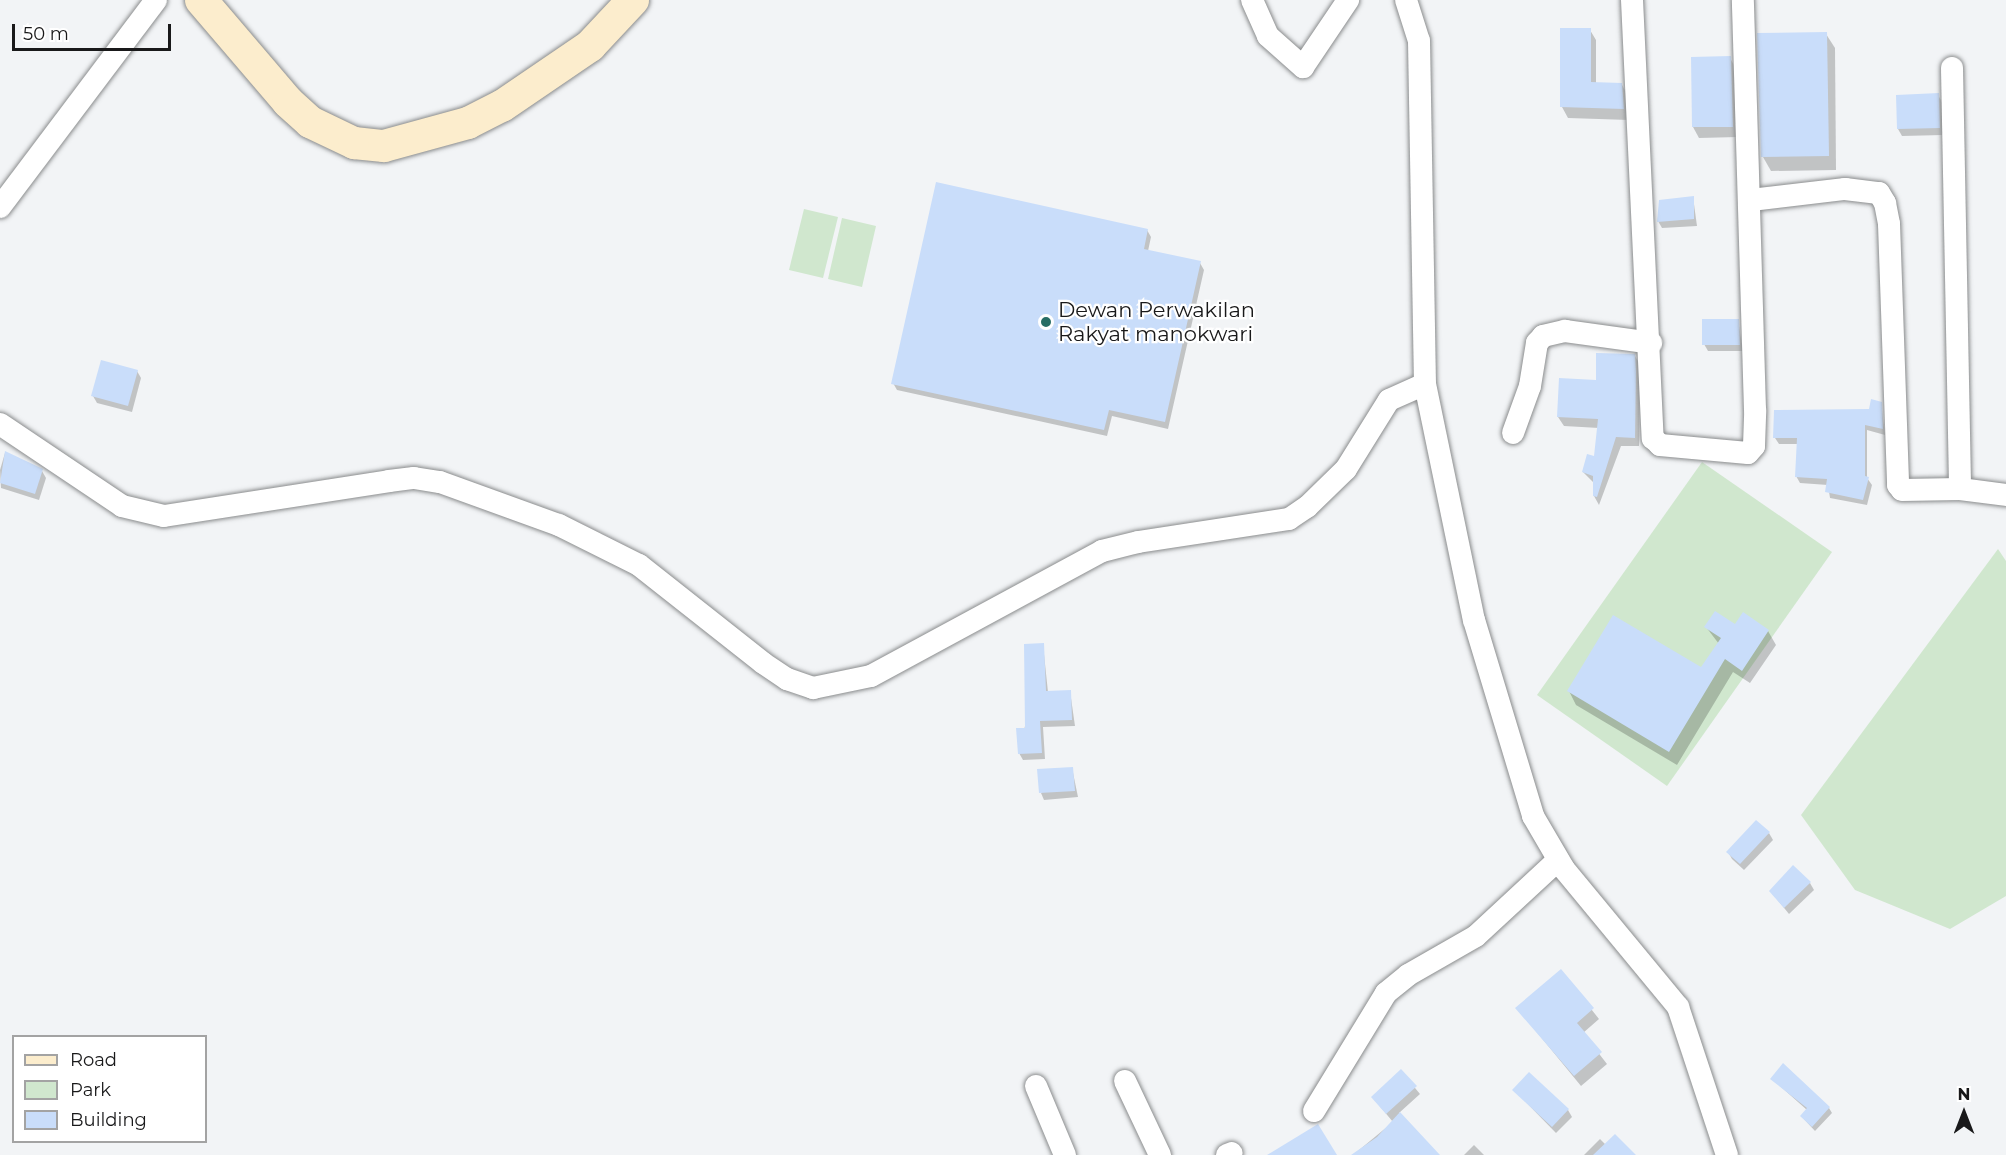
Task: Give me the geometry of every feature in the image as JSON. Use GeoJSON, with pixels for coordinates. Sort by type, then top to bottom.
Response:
{"type":"FeatureCollection","features":[{"type":"Feature","properties":{"kind":"street"},"geometry":{"type":"LineString","coordinates":[[0,207],[156,0]]}},
{"type":"Feature","properties":{"kind":"street"},"geometry":{"type":"LineString","coordinates":[[201,0],[288,102],[310,122],[354,143],[384,146],[433,135],[502,106],[590,46],[633,0]]}},
{"type":"Feature","properties":{"kind":"street"},"geometry":{"type":"LineString","coordinates":[[1252,0],[1268,36],[1304,67],[1348,0]]}},
{"type":"Feature","properties":{"kind":"street"},"geometry":{"type":"LineString","coordinates":[[1406,0],[1419,41],[1425,384],[1474,620],[1526,797],[1558,860],[1678,1007],[1727,1155]]}},
{"type":"Feature","properties":{"kind":"street"},"geometry":{"type":"LineString","coordinates":[[1632,0],[1655,442],[1752,451],[1751,200],[1743,0]]}},
{"type":"Feature","properties":{"kind":"street"},"geometry":{"type":"LineString","coordinates":[[1952,68],[1960,489]]}},
{"type":"Feature","properties":{"kind":"street"},"geometry":{"type":"LineString","coordinates":[[1751,200],[1845,189],[1879,193],[1886,203],[1889,224],[1898,485],[1906,491],[1960,489],[2006,495]]}},
{"type":"Feature","properties":{"kind":"street"},"geometry":{"type":"LineString","coordinates":[[1513,433],[1529,392],[1537,344],[1543,336],[1565,331],[1650,343]]}},
{"type":"Feature","properties":{"kind":"street"},"geometry":{"type":"LineString","coordinates":[[0,424],[122,506],[164,516],[388,481],[414,478],[440,482],[558,525],[639,565],[763,663],[787,679],[813,688],[871,676],[1101,551],[1138,542],[1288,519],[1307,507],[1346,469],[1389,400],[1425,384]]}},
{"type":"Feature","properties":{"kind":"street"},"geometry":{"type":"LineString","coordinates":[[1314,1111],[1386,993],[1408,975],[1476,936],[1558,860]]}},
{"type":"Feature","properties":{"kind":"street"},"geometry":{"type":"LineString","coordinates":[[1125,1081],[1160,1155]]}},
{"type":"Feature","properties":{"kind":"street"},"geometry":{"type":"LineString","coordinates":[[1036,1086],[1065,1155]]}},
{"type":"Feature","properties":{"kind":"green space"},"geometry":{"type":"Polygon","coordinates":[[[804,209],[838,217],[823,278],[789,270],[804,209]]]}},
{"type":"Feature","properties":{"kind":"green space"},"geometry":{"type":"Polygon","coordinates":[[[842,218],[876,226],[862,287],[828,279],[842,218]]]}},
{"type":"Feature","properties":{"kind":"green space"},"geometry":{"type":"Polygon","coordinates":[[[1702,462],[1832,552],[1667,786],[1537,695],[1702,462]]]}},
{"type":"Feature","properties":{"kind":"green space"},"geometry":{"type":"Polygon","coordinates":[[[1998,549],[2006,561],[2006,896],[1950,929],[1855,890],[1801,815],[1998,549]]]}},
{"type":"Feature","properties":{"kind":"building"},"geometry":{"type":"Polygon","coordinates":[[[1560,28],[1591,28],[1591,82],[1622,83],[1624,109],[1560,107],[1560,28]]]}},
{"type":"Feature","properties":{"kind":"building"},"geometry":{"type":"Polygon","coordinates":[[[1827,32],[1829,156],[1761,157],[1757,33],[1827,32]]]}},
{"type":"Feature","properties":{"kind":"building"},"geometry":{"type":"Polygon","coordinates":[[[1731,56],[1733,127],[1692,127],[1691,57],[1731,56]]]}},
{"type":"Feature","properties":{"kind":"building"},"geometry":{"type":"Polygon","coordinates":[[[1939,93],[1940,128],[1897,129],[1896,95],[1939,93]]]}},
{"type":"Feature","properties":{"kind":"building","name":"Dewan Perwakilan Rakyat manokwari"},"geometry":{"type":"Polygon","coordinates":[[[936,182],[1148,229],[1144,249],[1201,261],[1165,422],[1109,410],[1104,430],[891,384],[936,182]]]}},
{"type":"Feature","properties":{"kind":"building"},"geometry":{"type":"Polygon","coordinates":[[[1694,196],[1694,219],[1657,222],[1659,200],[1694,196]]]}},
{"type":"Feature","properties":{"kind":"building"},"geometry":{"type":"Polygon","coordinates":[[[1702,319],[1739,319],[1740,345],[1702,345],[1702,319]]]}},
{"type":"Feature","properties":{"kind":"building"},"geometry":{"type":"Polygon","coordinates":[[[1596,353],[1635,354],[1636,371],[1635,438],[1616,437],[1597,497],[1593,496],[1593,476],[1582,472],[1587,454],[1594,456],[1598,419],[1557,417],[1559,378],[1596,380],[1596,353]]]}},
{"type":"Feature","properties":{"kind":"building"},"geometry":{"type":"Polygon","coordinates":[[[101,360],[138,370],[128,406],[91,396],[101,360]]]}},
{"type":"Feature","properties":{"kind":"building"},"geometry":{"type":"Polygon","coordinates":[[[1871,399],[1882,402],[1883,429],[1865,425],[1865,476],[1869,477],[1863,500],[1825,492],[1827,479],[1795,477],[1797,438],[1773,438],[1774,410],[1869,409],[1871,399]]]}},
{"type":"Feature","properties":{"kind":"building"},"geometry":{"type":"Polygon","coordinates":[[[5,451],[43,469],[35,494],[0,483],[5,451]]]}},
{"type":"Feature","properties":{"kind":"building"},"geometry":{"type":"Polygon","coordinates":[[[1715,611],[1735,624],[1743,612],[1769,630],[1742,671],[1725,659],[1669,752],[1567,691],[1613,615],[1701,667],[1721,638],[1704,627],[1715,611]]]}},
{"type":"Feature","properties":{"kind":"building"},"geometry":{"type":"Polygon","coordinates":[[[1044,643],[1046,691],[1071,690],[1072,720],[1040,721],[1042,753],[1018,754],[1016,728],[1025,728],[1024,644],[1044,643]]]}},
{"type":"Feature","properties":{"kind":"building"},"geometry":{"type":"Polygon","coordinates":[[[1073,767],[1075,791],[1039,793],[1037,769],[1073,767]]]}},
{"type":"Feature","properties":{"kind":"building"},"geometry":{"type":"Polygon","coordinates":[[[1756,820],[1770,832],[1740,864],[1726,852],[1756,820]]]}},
{"type":"Feature","properties":{"kind":"building"},"geometry":{"type":"Polygon","coordinates":[[[1793,865],[1811,882],[1784,908],[1769,891],[1793,865]]]}},
{"type":"Feature","properties":{"kind":"building"},"geometry":{"type":"Polygon","coordinates":[[[1561,969],[1594,1008],[1577,1023],[1602,1052],[1574,1076],[1515,1008],[1561,969]]]}},
{"type":"Feature","properties":{"kind":"building"},"geometry":{"type":"Polygon","coordinates":[[[1783,1063],[1830,1107],[1812,1127],[1800,1116],[1807,1108],[1770,1079],[1783,1063]]]}},
{"type":"Feature","properties":{"kind":"building"},"geometry":{"type":"Polygon","coordinates":[[[1401,1069],[1417,1086],[1386,1114],[1371,1097],[1401,1069]]]}},
{"type":"Feature","properties":{"kind":"building"},"geometry":{"type":"Polygon","coordinates":[[[1529,1072],[1569,1109],[1552,1127],[1512,1090],[1529,1072]]]}},
{"type":"Feature","properties":{"kind":"building"},"geometry":{"type":"Polygon","coordinates":[[[1400,1112],[1440,1155],[1351,1155],[1377,1137],[1400,1112]]]}},
{"type":"Feature","properties":{"kind":"building"},"geometry":{"type":"Polygon","coordinates":[[[1318,1124],[1337,1155],[1267,1155],[1318,1124]]]}},
{"type":"Feature","properties":{"kind":"building"},"geometry":{"type":"Polygon","coordinates":[[[1615,1134],[1636,1155],[1593,1155],[1615,1134]]]}},
{"type":"Feature","properties":{"kind":"place","name":"Dewan Perwakilan Rakyat manokwari"},"geometry":{"type":"Point","coordinates":[1046,322]}}]}
